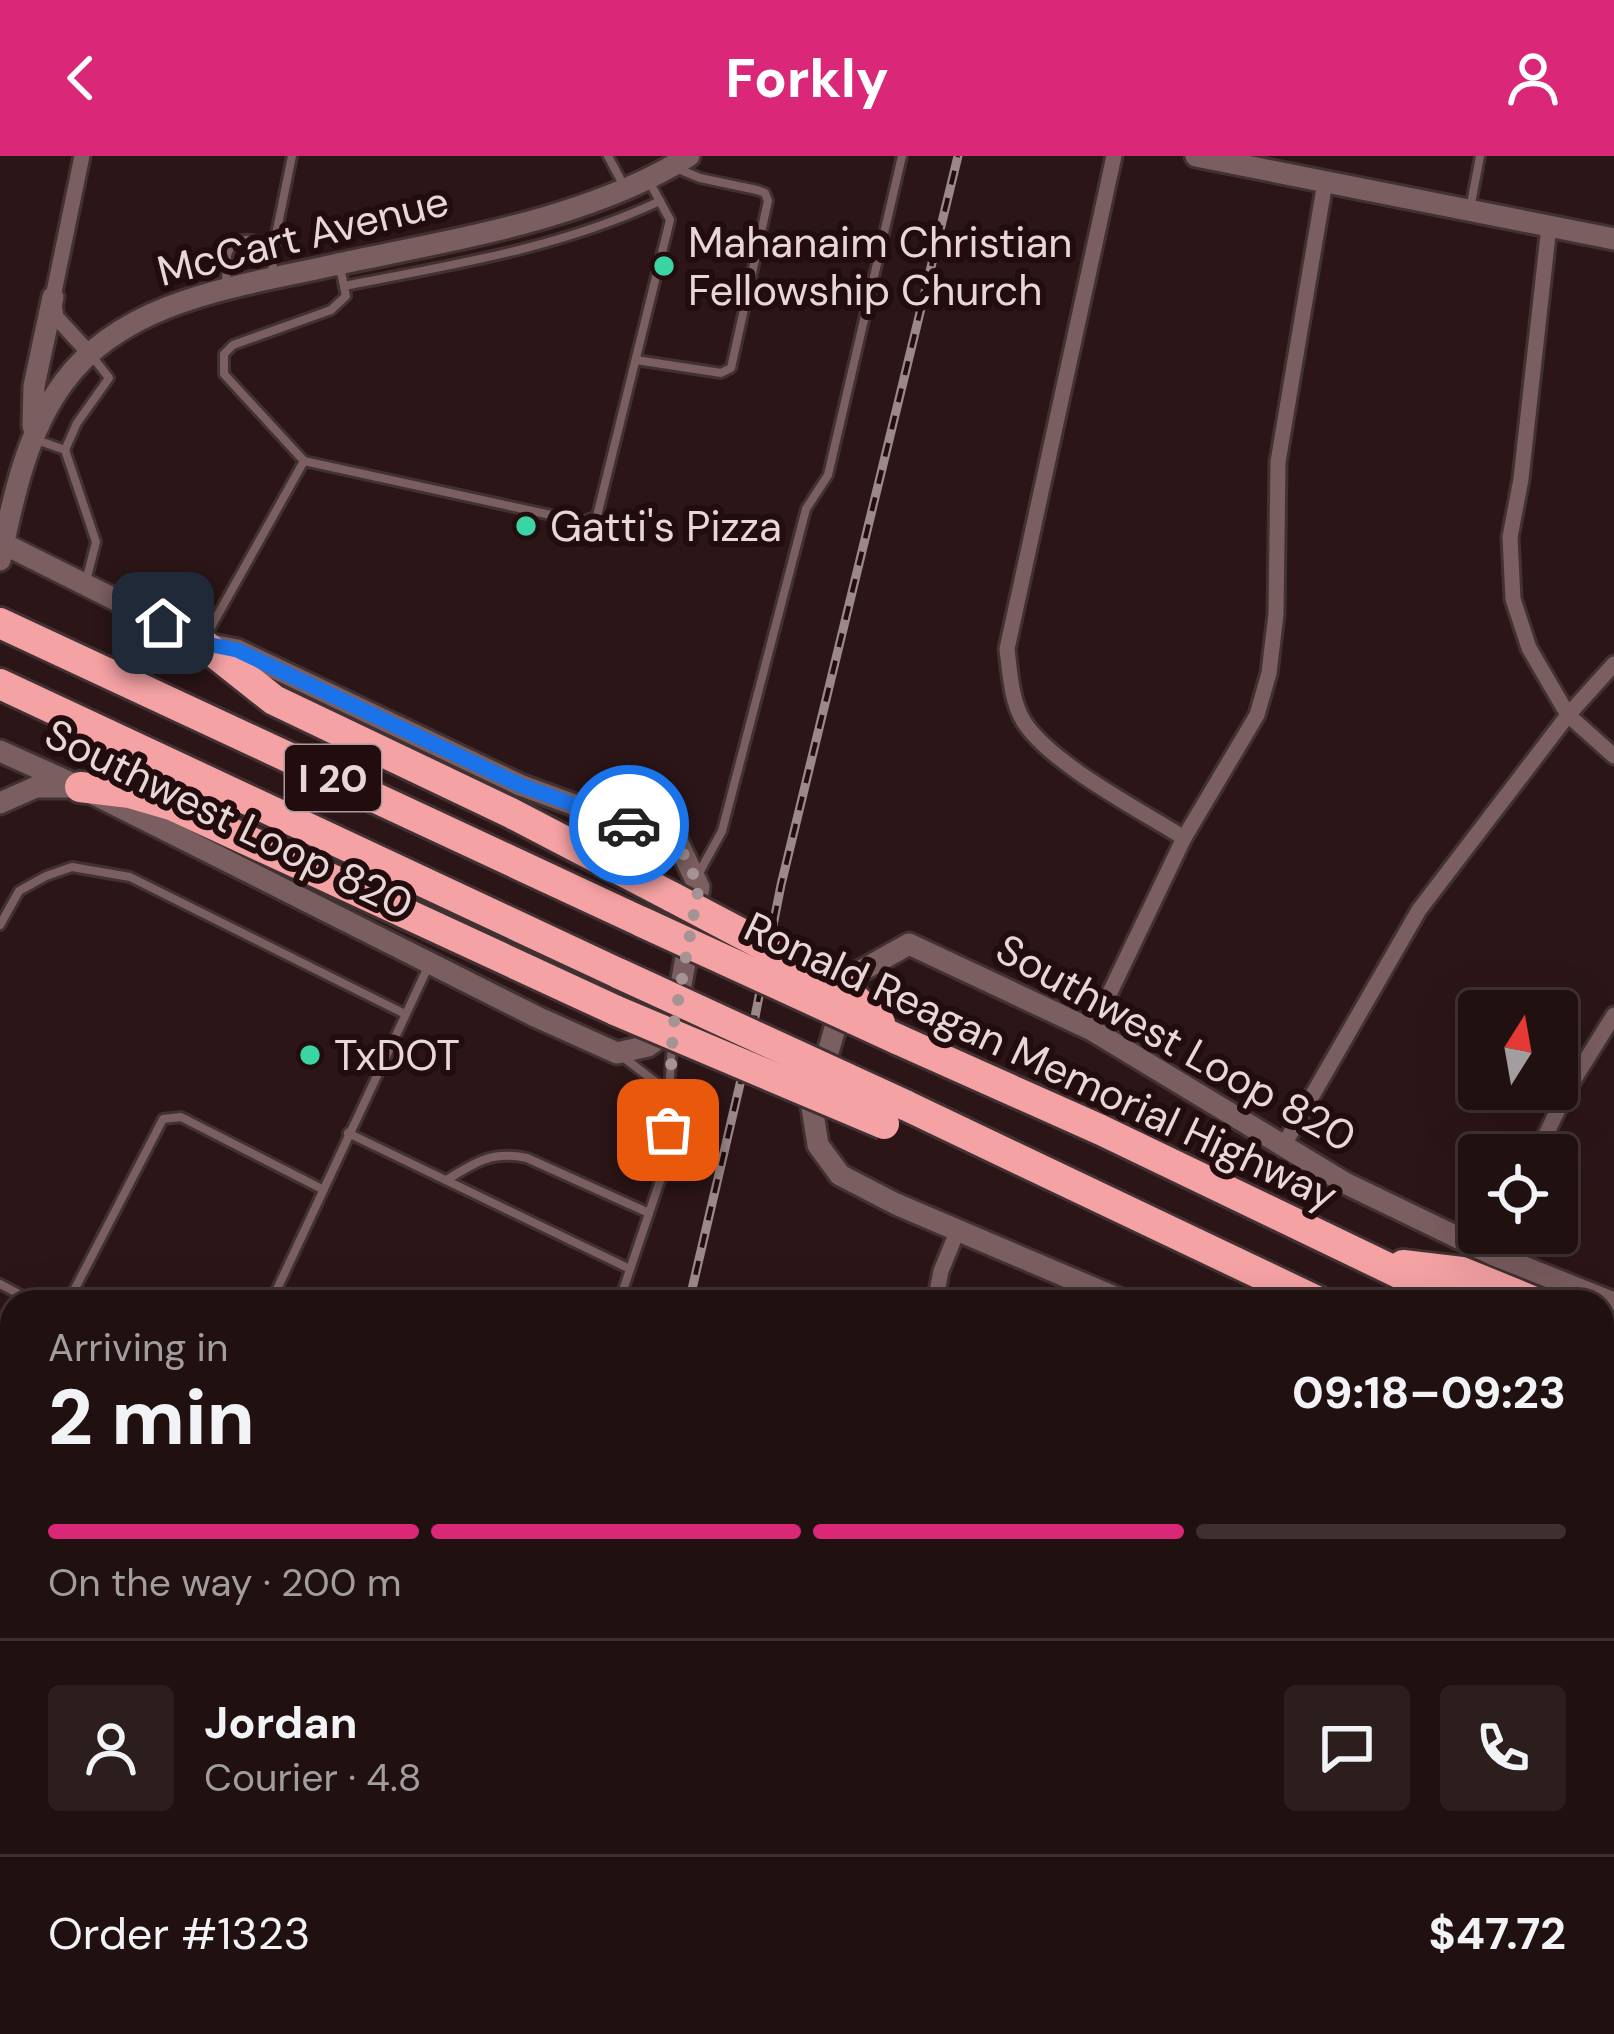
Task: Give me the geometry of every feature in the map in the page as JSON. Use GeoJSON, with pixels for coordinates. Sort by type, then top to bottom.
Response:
{"type":"FeatureCollection","features":[{"type":"Feature","properties":{"kind":"highway","name":"Ronald Reagan Memorial Highway"},"geometry":{"type":"LineString","coordinates":[[0,623],[1101,1130],[1433,1290]]}},
{"type":"Feature","properties":{"kind":"highway"},"geometry":{"type":"LineString","coordinates":[[202,643],[274,700],[511,813],[685,888],[841,986],[897,1039]]}},
{"type":"Feature","properties":{"kind":"highway","name":"I 20"},"geometry":{"type":"LineString","coordinates":[[0,684],[620,974],[894,1115],[964,1135],[1280,1290]]}},
{"type":"Feature","properties":{"kind":"highway"},"geometry":{"type":"LineString","coordinates":[[80,787],[171,805],[617,1011],[894,1115]]}},
{"type":"Feature","properties":{"kind":"highway"},"geometry":{"type":"LineString","coordinates":[[1371,1261],[1462,1272],[1506,1290]]}},
{"type":"Feature","properties":{"kind":"main road"},"geometry":{"type":"LineString","coordinates":[[1196,156],[1231,159],[1614,238]]}},
{"type":"Feature","properties":{"kind":"main road","name":"McCart Avenue"},"geometry":{"type":"LineString","coordinates":[[1,549],[29,446],[66,378],[137,321],[226,290],[273,279],[341,275],[567,210],[626,189],[680,161]]}},
{"type":"Feature","properties":{"kind":"main road"},"geometry":{"type":"LineString","coordinates":[[0,483],[29,446],[34,386],[53,297]]}},
{"type":"Feature","properties":{"kind":"main road"},"geometry":{"type":"LineString","coordinates":[[1,549],[202,643],[237,650],[520,785],[678,843],[685,888],[699,886],[673,1028],[648,1046],[617,1053]]}},
{"type":"Feature","properties":{"kind":"main road","name":"Southwest Loop 820"},"geometry":{"type":"LineString","coordinates":[[0,751],[617,1053]]}},
{"type":"Feature","properties":{"kind":"main road"},"geometry":{"type":"LineString","coordinates":[[0,803],[36,787],[80,787]]}},
{"type":"Feature","properties":{"kind":"main road","name":"Southwest Loop 820"},"geometry":{"type":"LineString","coordinates":[[1097,1290],[957,1232],[840,1175],[818,1145],[812,1107],[838,1018],[859,972],[909,944],[992,980],[1092,1030],[1282,1148],[1411,1217],[1582,1290]]}},
{"type":"Feature","properties":{"kind":"street"},"geometry":{"type":"LineString","coordinates":[[82,156],[53,297],[56,317],[92,355]]}},
{"type":"Feature","properties":{"kind":"street"},"geometry":{"type":"LineString","coordinates":[[1114,156],[1007,650],[1012,690],[1023,720],[1046,747],[1184,838]]}},
{"type":"Feature","properties":{"kind":"street"},"geometry":{"type":"LineString","coordinates":[[1092,1030],[1184,838],[1256,715],[1269,674],[1276,614],[1278,462],[1325,182]]}},
{"type":"Feature","properties":{"kind":"street"},"geometry":{"type":"LineString","coordinates":[[1549,226],[1510,537],[1513,598],[1529,648],[1568,715],[1614,756]]}},
{"type":"Feature","properties":{"kind":"street"},"geometry":{"type":"LineString","coordinates":[[1282,1148],[1419,910],[1568,715],[1614,664]]}},
{"type":"Feature","properties":{"kind":"street"},"geometry":{"type":"LineString","coordinates":[[1546,1134],[1614,1016]]}},
{"type":"Feature","properties":{"kind":"street"},"geometry":{"type":"LineString","coordinates":[[937,1290],[957,1232]]}},
{"type":"Feature","properties":{"kind":"lane"},"geometry":{"type":"LineString","coordinates":[[273,279],[272,250],[292,156]]}},
{"type":"Feature","properties":{"kind":"lane"},"geometry":{"type":"LineString","coordinates":[[608,156],[626,189]]}},
{"type":"Feature","properties":{"kind":"lane"},"geometry":{"type":"LineString","coordinates":[[685,888],[722,831],[806,509],[827,475],[902,156]]}},
{"type":"Feature","properties":{"kind":"lane"},"geometry":{"type":"LineString","coordinates":[[1470,210],[1480,156]]}},
{"type":"Feature","properties":{"kind":"lane"},"geometry":{"type":"LineString","coordinates":[[636,360],[721,374],[731,368],[768,201],[757,190],[700,178],[680,161]]}},
{"type":"Feature","properties":{"kind":"lane"},"geometry":{"type":"LineString","coordinates":[[648,179],[660,200],[670,220],[597,515],[583,522],[304,460],[224,374],[224,354],[233,345],[331,310],[346,296],[341,275],[504,255],[562,239],[660,200]]}},
{"type":"Feature","properties":{"kind":"lane"},"geometry":{"type":"LineString","coordinates":[[500,226],[504,255]]}},
{"type":"Feature","properties":{"kind":"lane"},"geometry":{"type":"LineString","coordinates":[[226,290],[232,244],[241,239],[256,241],[272,250]]}},
{"type":"Feature","properties":{"kind":"lane"},"geometry":{"type":"LineString","coordinates":[[85,585],[97,542],[65,450],[77,423],[110,378],[92,355]]}},
{"type":"Feature","properties":{"kind":"lane"},"geometry":{"type":"LineString","coordinates":[[29,446],[65,450]]}},
{"type":"Feature","properties":{"kind":"lane"},"geometry":{"type":"LineString","coordinates":[[202,643],[304,460]]}},
{"type":"Feature","properties":{"kind":"lane"},"geometry":{"type":"LineString","coordinates":[[0,925],[19,890],[46,876],[72,867],[130,877],[406,1014]]}},
{"type":"Feature","properties":{"kind":"lane"},"geometry":{"type":"LineString","coordinates":[[276,1290],[430,961]]}},
{"type":"Feature","properties":{"kind":"lane"},"geometry":{"type":"LineString","coordinates":[[623,1290],[664,1166],[673,1028]]}},
{"type":"Feature","properties":{"kind":"lane","name":"Southwest Loop 820"},"geometry":{"type":"LineString","coordinates":[[617,1053],[670,1094]]}},
{"type":"Feature","properties":{"kind":"lane"},"geometry":{"type":"LineString","coordinates":[[74,1290],[163,1119],[181,1117],[322,1189]]}},
{"type":"Feature","properties":{"kind":"lane"},"geometry":{"type":"LineString","coordinates":[[349,1133],[630,1269]]}},
{"type":"Feature","properties":{"kind":"lane"},"geometry":{"type":"LineString","coordinates":[[447,1180],[489,1154],[510,1154],[649,1213]]}},
{"type":"Feature","properties":{"kind":"railway"},"geometry":{"type":"LineString","coordinates":[[692,1290],[781,885],[958,156]]}},
{"type":"Feature","properties":{"kind":"way so far"},"geometry":{"type":"LineString","coordinates":[[629,825],[678,843],[699,886],[673,1028],[668,1130]]}},
{"type":"Feature","properties":{"kind":"place","name":"Mahanaim Christian Fellowship Church"},"geometry":{"type":"Point","coordinates":[664,266]}},
{"type":"Feature","properties":{"kind":"place","name":"Gatti's Pizza"},"geometry":{"type":"Point","coordinates":[526,526]}},
{"type":"Feature","properties":{"kind":"place","name":"TxDOT"},"geometry":{"type":"Point","coordinates":[310,1055]}},
{"type":"Feature","properties":{"kind":"route"},"geometry":{"type":"LineString","coordinates":[[163,623],[202,643],[237,650],[520,785],[629,825]]}}]}
